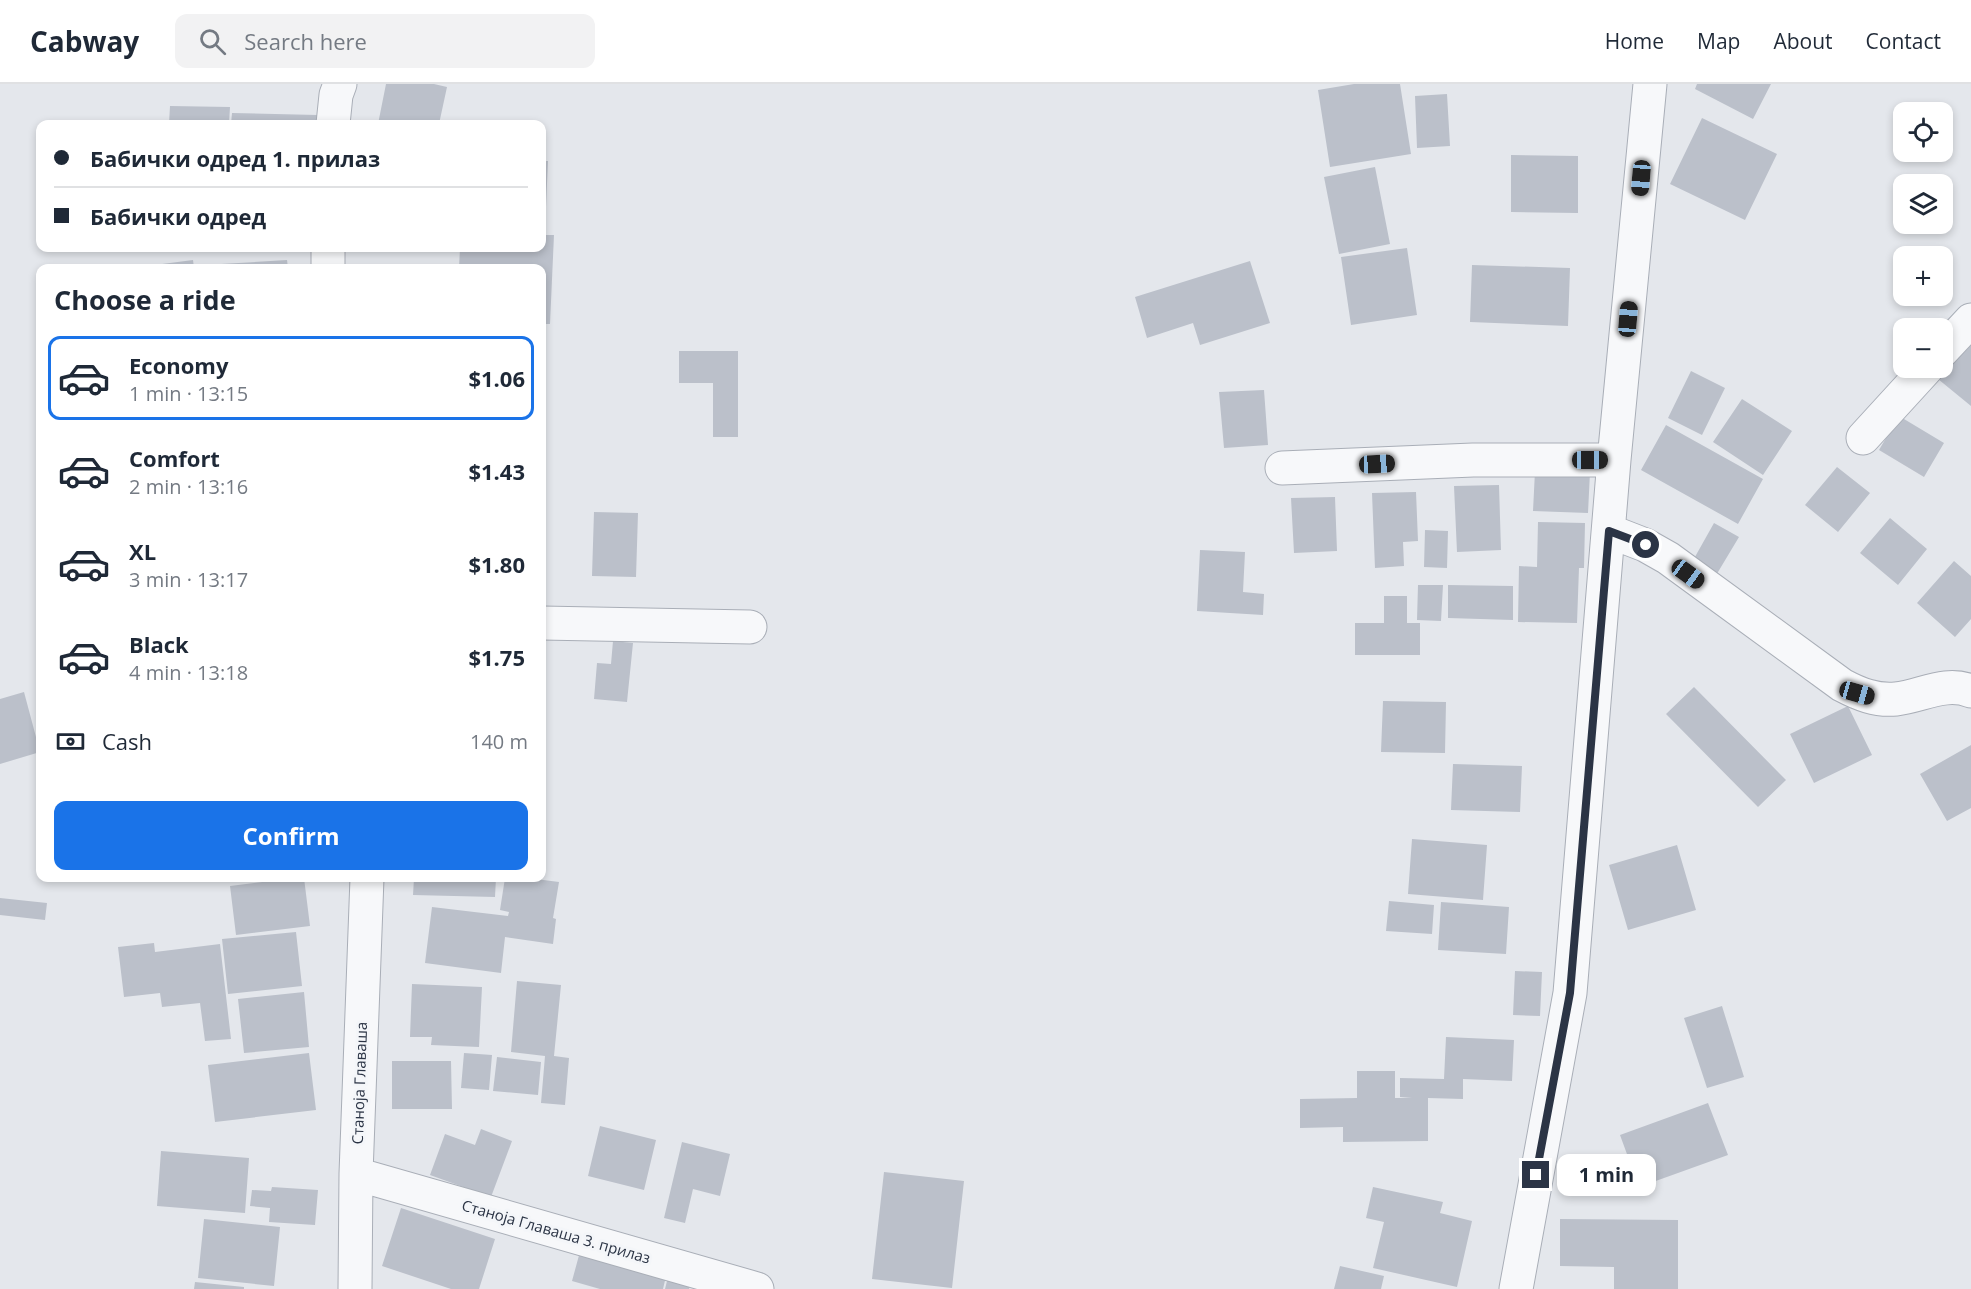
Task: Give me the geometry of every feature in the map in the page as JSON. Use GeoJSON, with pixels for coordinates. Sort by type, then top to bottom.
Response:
{"type":"FeatureCollection","features":[{"type":"Feature","properties":{"kind":"street"},"geometry":{"type":"LineString","coordinates":[[334,120],[339,84]]}},
{"type":"Feature","properties":{"kind":"street"},"geometry":{"type":"LineString","coordinates":[[1516,1289],[1570,993],[1614,460],[1650,84]]}},
{"type":"Feature","properties":{"kind":"street"},"geometry":{"type":"LineString","coordinates":[[1953,339],[1971,320]]}},
{"type":"Feature","properties":{"kind":"street"},"geometry":{"type":"LineString","coordinates":[[1863,438],[1918,378]]}},
{"type":"Feature","properties":{"kind":"street"},"geometry":{"type":"LineString","coordinates":[[1282,468],[1473,460],[1614,460]]}},
{"type":"Feature","properties":{"kind":"street"},"geometry":{"type":"LineString","coordinates":[[1609,531],[1646,545],[1668,558],[1842,685],[1857,693],[1875,698],[1893,699],[1949,687],[1971,691]]}},
{"type":"Feature","properties":{"kind":"street"},"geometry":{"type":"LineString","coordinates":[[546,623],[750,627]]}},
{"type":"Feature","properties":{"kind":"street","name":"Станоја Главаша"},"geometry":{"type":"LineString","coordinates":[[356,1289],[356,1174],[367,882]]}},
{"type":"Feature","properties":{"kind":"street","name":"Станоја Главаша 3. прилаз"},"geometry":{"type":"LineString","coordinates":[[356,1174],[757,1289]]}},
{"type":"Feature","properties":{"kind":"building"},"geometry":{"type":"Polygon","coordinates":[[[386,84],[434,84],[447,87],[440,120],[379,120],[386,84]]]}},
{"type":"Feature","properties":{"kind":"building"},"geometry":{"type":"Polygon","coordinates":[[[1354,84],[1400,84],[1411,154],[1330,167],[1318,90],[1354,84]]]}},
{"type":"Feature","properties":{"kind":"building"},"geometry":{"type":"Polygon","coordinates":[[[1697,84],[1771,84],[1753,119],[1695,89],[1697,84]]]}},
{"type":"Feature","properties":{"kind":"building"},"geometry":{"type":"Polygon","coordinates":[[[1447,94],[1450,146],[1417,148],[1415,96],[1447,94]]]}},
{"type":"Feature","properties":{"kind":"building"},"geometry":{"type":"Polygon","coordinates":[[[170,106],[230,107],[229,120],[169,120],[170,106]]]}},
{"type":"Feature","properties":{"kind":"building"},"geometry":{"type":"Polygon","coordinates":[[[232,113],[318,115],[318,120],[231,120],[232,113]]]}},
{"type":"Feature","properties":{"kind":"building"},"geometry":{"type":"Polygon","coordinates":[[[1702,118],[1777,154],[1745,220],[1670,184],[1702,118]]]}},
{"type":"Feature","properties":{"kind":"building"},"geometry":{"type":"Polygon","coordinates":[[[1511,155],[1578,156],[1578,213],[1511,212],[1511,155]]]}},
{"type":"Feature","properties":{"kind":"building"},"geometry":{"type":"Polygon","coordinates":[[[546,161],[548,161],[546,206],[546,161]]]}},
{"type":"Feature","properties":{"kind":"building"},"geometry":{"type":"Polygon","coordinates":[[[1375,167],[1390,244],[1339,254],[1324,177],[1375,167]]]}},
{"type":"Feature","properties":{"kind":"building"},"geometry":{"type":"Polygon","coordinates":[[[546,235],[554,235],[550,324],[546,324],[546,264],[459,264],[460,252],[546,252],[546,235]]]}},
{"type":"Feature","properties":{"kind":"building"},"geometry":{"type":"Polygon","coordinates":[[[1407,248],[1417,315],[1351,325],[1341,257],[1407,248]]]}},
{"type":"Feature","properties":{"kind":"building"},"geometry":{"type":"Polygon","coordinates":[[[193,260],[194,264],[162,264],[193,260]]]}},
{"type":"Feature","properties":{"kind":"building"},"geometry":{"type":"Polygon","coordinates":[[[287,260],[288,264],[221,264],[287,260]]]}},
{"type":"Feature","properties":{"kind":"building"},"geometry":{"type":"Polygon","coordinates":[[[1250,261],[1270,323],[1200,345],[1193,323],[1147,338],[1135,297],[1250,261]]]}},
{"type":"Feature","properties":{"kind":"building"},"geometry":{"type":"Polygon","coordinates":[[[1472,265],[1570,268],[1568,326],[1470,322],[1472,265]]]}},
{"type":"Feature","properties":{"kind":"building"},"geometry":{"type":"Polygon","coordinates":[[[1971,339],[1971,406],[1938,379],[1953,378],[1953,361],[1971,339]]]}},
{"type":"Feature","properties":{"kind":"building"},"geometry":{"type":"Polygon","coordinates":[[[679,351],[738,351],[738,437],[713,437],[713,383],[679,383],[679,351]]]}},
{"type":"Feature","properties":{"kind":"building"},"geometry":{"type":"Polygon","coordinates":[[[1691,371],[1725,388],[1702,435],[1668,418],[1691,371]]]}},
{"type":"Feature","properties":{"kind":"building"},"geometry":{"type":"Polygon","coordinates":[[[1264,390],[1268,445],[1224,448],[1219,392],[1264,390]]]}},
{"type":"Feature","properties":{"kind":"building"},"geometry":{"type":"Polygon","coordinates":[[[1742,399],[1792,431],[1763,475],[1713,442],[1742,399]]]}},
{"type":"Feature","properties":{"kind":"building"},"geometry":{"type":"Polygon","coordinates":[[[1899,416],[1944,443],[1924,477],[1879,450],[1899,416]]]}},
{"type":"Feature","properties":{"kind":"building"},"geometry":{"type":"Polygon","coordinates":[[[1666,425],[1763,479],[1738,524],[1641,470],[1666,425]]]}},
{"type":"Feature","properties":{"kind":"building"},"geometry":{"type":"Polygon","coordinates":[[[1837,467],[1870,493],[1838,532],[1805,505],[1837,467]]]}},
{"type":"Feature","properties":{"kind":"building"},"geometry":{"type":"Polygon","coordinates":[[[1535,471],[1590,472],[1588,513],[1533,511],[1535,471]]]}},
{"type":"Feature","properties":{"kind":"building"},"geometry":{"type":"Polygon","coordinates":[[[1499,485],[1501,550],[1457,552],[1454,486],[1499,485]]]}},
{"type":"Feature","properties":{"kind":"building"},"geometry":{"type":"Polygon","coordinates":[[[1416,492],[1418,541],[1403,542],[1404,566],[1375,568],[1372,493],[1416,492]]]}},
{"type":"Feature","properties":{"kind":"building"},"geometry":{"type":"Polygon","coordinates":[[[1335,497],[1337,551],[1294,553],[1291,498],[1335,497]]]}},
{"type":"Feature","properties":{"kind":"building"},"geometry":{"type":"Polygon","coordinates":[[[594,512],[638,513],[636,577],[592,576],[594,512]]]}},
{"type":"Feature","properties":{"kind":"building"},"geometry":{"type":"Polygon","coordinates":[[[1890,518],[1927,549],[1898,585],[1860,553],[1890,518]]]}},
{"type":"Feature","properties":{"kind":"building"},"geometry":{"type":"Polygon","coordinates":[[[1538,522],[1585,523],[1584,568],[1579,568],[1577,623],[1518,622],[1519,566],[1537,567],[1538,522]]]}},
{"type":"Feature","properties":{"kind":"building"},"geometry":{"type":"Polygon","coordinates":[[[1714,523],[1739,537],[1715,577],[1691,564],[1714,523]]]}},
{"type":"Feature","properties":{"kind":"building"},"geometry":{"type":"Polygon","coordinates":[[[1425,530],[1448,531],[1447,568],[1424,567],[1425,530]]]}},
{"type":"Feature","properties":{"kind":"building"},"geometry":{"type":"Polygon","coordinates":[[[1200,550],[1245,552],[1243,592],[1264,594],[1263,615],[1197,611],[1200,550]]]}},
{"type":"Feature","properties":{"kind":"building"},"geometry":{"type":"Polygon","coordinates":[[[1954,561],[1971,576],[1971,619],[1955,637],[1917,603],[1954,561]]]}},
{"type":"Feature","properties":{"kind":"building"},"geometry":{"type":"Polygon","coordinates":[[[1418,585],[1443,585],[1441,621],[1417,620],[1418,585]]]}},
{"type":"Feature","properties":{"kind":"building"},"geometry":{"type":"Polygon","coordinates":[[[1448,585],[1513,586],[1513,620],[1448,618],[1448,585]]]}},
{"type":"Feature","properties":{"kind":"building"},"geometry":{"type":"Polygon","coordinates":[[[1384,596],[1407,596],[1407,623],[1420,623],[1420,655],[1355,655],[1355,623],[1384,623],[1384,596]]]}},
{"type":"Feature","properties":{"kind":"building"},"geometry":{"type":"Polygon","coordinates":[[[613,641],[633,643],[627,702],[594,699],[597,663],[611,664],[613,641]]]}},
{"type":"Feature","properties":{"kind":"building"},"geometry":{"type":"Polygon","coordinates":[[[1694,687],[1786,780],[1758,807],[1666,714],[1694,687]]]}},
{"type":"Feature","properties":{"kind":"building"},"geometry":{"type":"Polygon","coordinates":[[[24,692],[36,737],[36,753],[0,764],[0,699],[24,692]]]}},
{"type":"Feature","properties":{"kind":"building"},"geometry":{"type":"Polygon","coordinates":[[[1383,701],[1446,702],[1445,753],[1381,752],[1383,701]]]}},
{"type":"Feature","properties":{"kind":"building"},"geometry":{"type":"Polygon","coordinates":[[[1848,706],[1872,755],[1814,783],[1790,734],[1848,706]]]}},
{"type":"Feature","properties":{"kind":"building"},"geometry":{"type":"Polygon","coordinates":[[[1971,745],[1971,808],[1947,821],[1920,774],[1971,745]]]}},
{"type":"Feature","properties":{"kind":"building"},"geometry":{"type":"Polygon","coordinates":[[[1453,764],[1522,766],[1520,812],[1451,810],[1453,764]]]}},
{"type":"Feature","properties":{"kind":"building"},"geometry":{"type":"Polygon","coordinates":[[[1412,839],[1487,845],[1483,900],[1408,894],[1412,839]]]}},
{"type":"Feature","properties":{"kind":"building"},"geometry":{"type":"Polygon","coordinates":[[[1677,845],[1696,910],[1628,930],[1609,865],[1677,845]]]}},
{"type":"Feature","properties":{"kind":"building"},"geometry":{"type":"Polygon","coordinates":[[[262,882],[304,882],[310,926],[236,935],[230,886],[262,882]]]}},
{"type":"Feature","properties":{"kind":"building"},"geometry":{"type":"Polygon","coordinates":[[[414,882],[496,882],[495,897],[413,895],[414,882]]]}},
{"type":"Feature","properties":{"kind":"building"},"geometry":{"type":"Polygon","coordinates":[[[504,882],[559,882],[553,918],[556,919],[553,944],[505,937],[501,973],[425,963],[432,907],[508,916],[509,912],[500,910],[504,882]]]}},
{"type":"Feature","properties":{"kind":"building"},"geometry":{"type":"Polygon","coordinates":[[[0,898],[47,903],[45,920],[0,915],[0,898]]]}},
{"type":"Feature","properties":{"kind":"building"},"geometry":{"type":"Polygon","coordinates":[[[1389,901],[1434,905],[1432,934],[1386,931],[1389,901]]]}},
{"type":"Feature","properties":{"kind":"building"},"geometry":{"type":"Polygon","coordinates":[[[1441,902],[1509,907],[1506,954],[1438,950],[1441,902]]]}},
{"type":"Feature","properties":{"kind":"building"},"geometry":{"type":"Polygon","coordinates":[[[296,932],[302,986],[228,994],[222,939],[296,932]]]}},
{"type":"Feature","properties":{"kind":"building"},"geometry":{"type":"Polygon","coordinates":[[[154,943],[155,952],[220,944],[231,1039],[205,1041],[200,1003],[162,1007],[160,993],[124,997],[118,947],[154,943]]]}},
{"type":"Feature","properties":{"kind":"building"},"geometry":{"type":"Polygon","coordinates":[[[1515,971],[1542,972],[1540,1016],[1513,1015],[1515,971]]]}},
{"type":"Feature","properties":{"kind":"building"},"geometry":{"type":"Polygon","coordinates":[[[517,981],[561,985],[554,1056],[569,1058],[565,1105],[541,1103],[545,1056],[511,1052],[517,981]]]}},
{"type":"Feature","properties":{"kind":"building"},"geometry":{"type":"Polygon","coordinates":[[[412,984],[482,987],[479,1047],[431,1045],[432,1037],[410,1037],[412,984]]]}},
{"type":"Feature","properties":{"kind":"building"},"geometry":{"type":"Polygon","coordinates":[[[304,992],[309,1047],[244,1053],[238,999],[304,992]]]}},
{"type":"Feature","properties":{"kind":"building"},"geometry":{"type":"Polygon","coordinates":[[[1722,1006],[1744,1077],[1707,1088],[1684,1018],[1722,1006]]]}},
{"type":"Feature","properties":{"kind":"building"},"geometry":{"type":"Polygon","coordinates":[[[1446,1037],[1514,1040],[1512,1081],[1463,1079],[1463,1099],[1428,1098],[1428,1141],[1343,1142],[1343,1127],[1300,1128],[1300,1099],[1357,1098],[1357,1071],[1395,1071],[1395,1098],[1412,1098],[1400,1097],[1400,1078],[1444,1079],[1446,1037]]]}},
{"type":"Feature","properties":{"kind":"building"},"geometry":{"type":"Polygon","coordinates":[[[309,1053],[316,1110],[215,1122],[208,1065],[309,1053]]]}},
{"type":"Feature","properties":{"kind":"building"},"geometry":{"type":"Polygon","coordinates":[[[464,1053],[492,1055],[489,1090],[461,1088],[464,1053]]]}},
{"type":"Feature","properties":{"kind":"building"},"geometry":{"type":"Polygon","coordinates":[[[497,1057],[541,1062],[538,1095],[493,1091],[497,1057]]]}},
{"type":"Feature","properties":{"kind":"building"},"geometry":{"type":"Polygon","coordinates":[[[392,1061],[451,1061],[452,1109],[392,1109],[392,1061]]]}},
{"type":"Feature","properties":{"kind":"building"},"geometry":{"type":"Polygon","coordinates":[[[1708,1103],[1728,1155],[1639,1187],[1620,1135],[1708,1103]]]}},
{"type":"Feature","properties":{"kind":"building"},"geometry":{"type":"Polygon","coordinates":[[[600,1126],[656,1140],[644,1190],[588,1176],[600,1126]]]}},
{"type":"Feature","properties":{"kind":"building"},"geometry":{"type":"Polygon","coordinates":[[[481,1129],[512,1141],[491,1197],[430,1175],[445,1134],[475,1145],[481,1129]]]}},
{"type":"Feature","properties":{"kind":"building"},"geometry":{"type":"Polygon","coordinates":[[[682,1142],[730,1154],[720,1196],[693,1189],[685,1223],[664,1218],[682,1142]]]}},
{"type":"Feature","properties":{"kind":"building"},"geometry":{"type":"Polygon","coordinates":[[[161,1151],[249,1158],[245,1213],[157,1206],[161,1151]]]}},
{"type":"Feature","properties":{"kind":"building"},"geometry":{"type":"Polygon","coordinates":[[[884,1172],[964,1181],[952,1288],[872,1279],[884,1172]]]}},
{"type":"Feature","properties":{"kind":"building"},"geometry":{"type":"Polygon","coordinates":[[[272,1187],[318,1190],[315,1225],[269,1222],[270,1208],[250,1206],[252,1190],[271,1191],[272,1187]]]}},
{"type":"Feature","properties":{"kind":"building"},"geometry":{"type":"Polygon","coordinates":[[[1373,1187],[1443,1202],[1440,1213],[1472,1221],[1457,1287],[1373,1268],[1384,1222],[1366,1218],[1373,1187]]]}},
{"type":"Feature","properties":{"kind":"building"},"geometry":{"type":"Polygon","coordinates":[[[401,1208],[495,1239],[479,1289],[451,1289],[382,1266],[401,1208]]]}},
{"type":"Feature","properties":{"kind":"building"},"geometry":{"type":"Polygon","coordinates":[[[204,1219],[280,1227],[274,1286],[198,1278],[204,1219]]]}},
{"type":"Feature","properties":{"kind":"building"},"geometry":{"type":"Polygon","coordinates":[[[1560,1219],[1678,1220],[1678,1289],[1614,1289],[1614,1267],[1560,1266],[1560,1219]]]}},
{"type":"Feature","properties":{"kind":"building"},"geometry":{"type":"Polygon","coordinates":[[[581,1248],[667,1272],[663,1289],[600,1289],[572,1281],[581,1248]]]}},
{"type":"Feature","properties":{"kind":"building"},"geometry":{"type":"Polygon","coordinates":[[[1340,1266],[1384,1276],[1381,1289],[1334,1289],[1340,1266]]]}},
{"type":"Feature","properties":{"kind":"building"},"geometry":{"type":"Polygon","coordinates":[[[669,1273],[692,1280],[689,1289],[665,1289],[669,1273]]]}},
{"type":"Feature","properties":{"kind":"building"},"geometry":{"type":"Polygon","coordinates":[[[195,1282],[244,1287],[244,1289],[194,1289],[195,1282]]]}},
{"type":"Feature","properties":{"kind":"route"},"geometry":{"type":"LineString","coordinates":[[1536,1175],[1570,993],[1609,531],[1646,545]]}}]}
